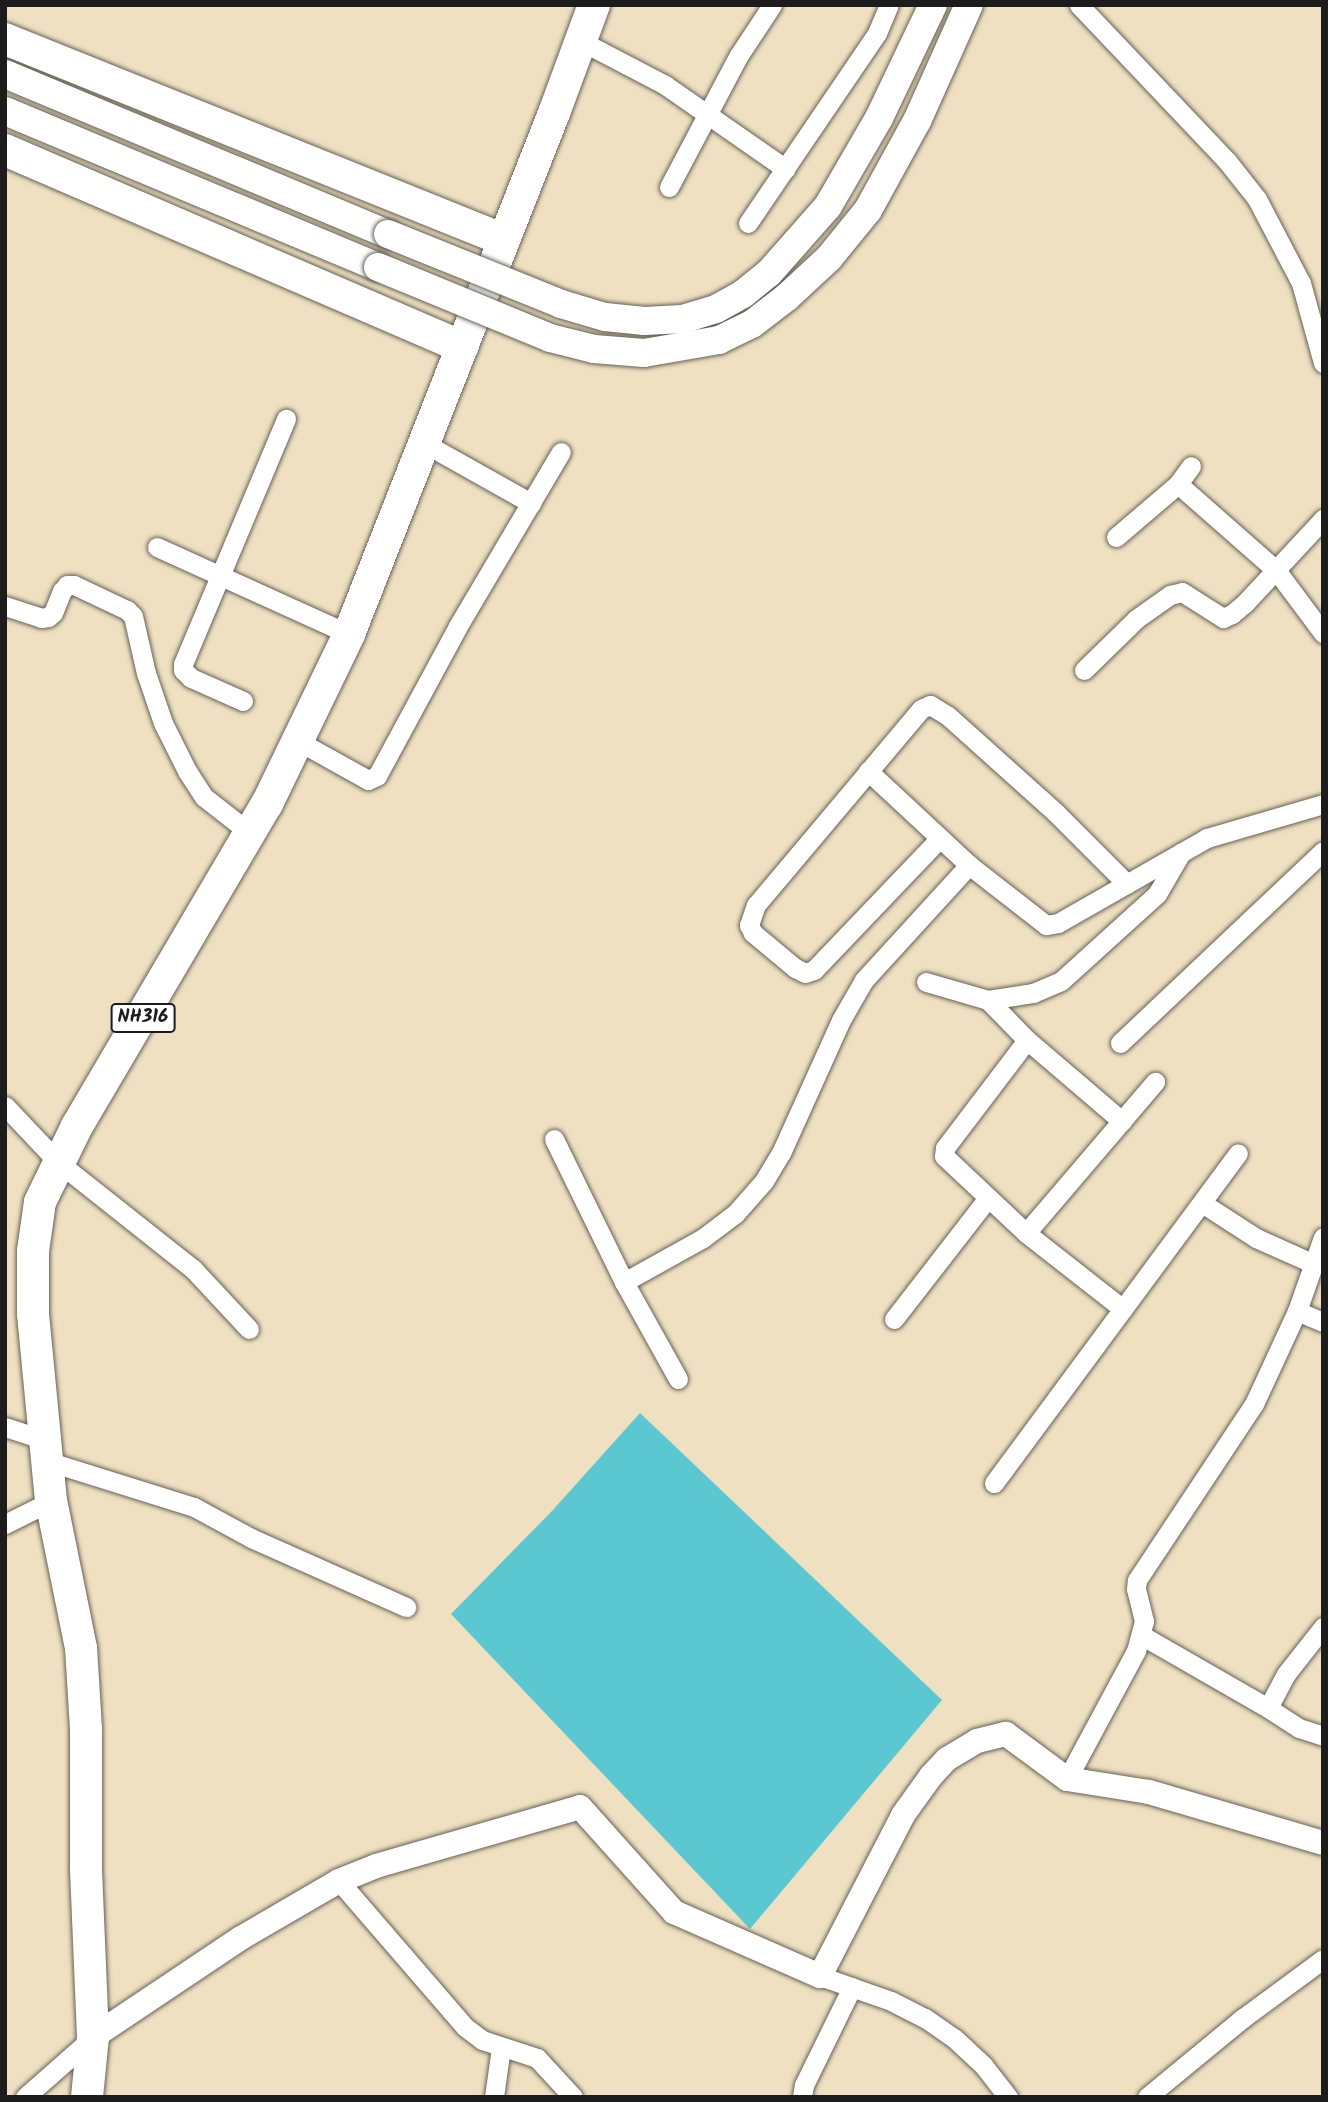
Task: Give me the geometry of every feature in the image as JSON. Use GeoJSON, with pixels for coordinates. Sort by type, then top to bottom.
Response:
{"type":"FeatureCollection","features":[{"type":"Feature","properties":{"kind":"highway","name":"NH316"},"geometry":{"type":"LineString","coordinates":[[87,2097],[93,2037],[86,1868],[86,1729],[81,1648],[51,1501],[33,1313],[33,1251],[40,1202],[58,1162],[250,833],[349,634],[594,5]]}},
{"type":"Feature","properties":{"kind":"highway"},"geometry":{"type":"LineString","coordinates":[[5,39],[504,240]]}},
{"type":"Feature","properties":{"kind":"highway"},"geometry":{"type":"LineString","coordinates":[[5,150],[462,347]]}},
{"type":"Feature","properties":{"kind":"main road"},"geometry":{"type":"LineString","coordinates":[[5,74],[561,304],[605,317],[645,321],[683,319],[716,309],[743,294],[769,273],[828,206],[879,118],[933,5]]}},
{"type":"Feature","properties":{"kind":"main road"},"geometry":{"type":"LineString","coordinates":[[5,111],[550,338],[594,349],[645,352],[719,340],[752,324],[787,297],[829,258],[868,210],[917,121],[969,5]]}},
{"type":"Feature","properties":{"kind":"street"},"geometry":{"type":"LineString","coordinates":[[669,187],[739,55],[772,5]]}},
{"type":"Feature","properties":{"kind":"street"},"geometry":{"type":"LineString","coordinates":[[748,223],[877,33],[888,5]]}},
{"type":"Feature","properties":{"kind":"street"},"geometry":{"type":"LineString","coordinates":[[1079,5],[1227,161],[1257,199],[1301,283],[1323,363]]}},
{"type":"Feature","properties":{"kind":"street"},"geometry":{"type":"LineString","coordinates":[[581,41],[633,66],[708,113],[786,169]]}},
{"type":"Feature","properties":{"kind":"street"},"geometry":{"type":"LineString","coordinates":[[243,701],[191,678],[183,670],[219,573],[286,419]]}},
{"type":"Feature","properties":{"kind":"street"},"geometry":{"type":"LineString","coordinates":[[424,443],[531,503]]}},
{"type":"Feature","properties":{"kind":"street"},"geometry":{"type":"LineString","coordinates":[[298,740],[368,780],[377,776],[452,637],[561,452]]}},
{"type":"Feature","properties":{"kind":"street"},"geometry":{"type":"LineString","coordinates":[[1116,537],[1178,485],[1191,466]]}},
{"type":"Feature","properties":{"kind":"street"},"geometry":{"type":"LineString","coordinates":[[1178,485],[1276,570],[1323,633]]}},
{"type":"Feature","properties":{"kind":"street"},"geometry":{"type":"LineString","coordinates":[[1084,670],[1136,619],[1170,595],[1182,592],[1223,618],[1245,603],[1323,519]]}},
{"type":"Feature","properties":{"kind":"street"},"geometry":{"type":"LineString","coordinates":[[158,547],[349,634]]}},
{"type":"Feature","properties":{"kind":"street"},"geometry":{"type":"LineString","coordinates":[[5,606],[41,618],[48,617],[53,613],[62,591],[67,585],[74,585],[127,610],[133,616],[146,673],[163,723],[187,771],[204,797],[250,833]]}},
{"type":"Feature","properties":{"kind":"street"},"geometry":{"type":"LineString","coordinates":[[940,838],[814,970],[805,973],[795,968],[753,933],[749,925],[756,905],[921,709],[930,705],[939,708],[1056,813],[1127,884]]}},
{"type":"Feature","properties":{"kind":"street"},"geometry":{"type":"LineString","coordinates":[[868,771],[969,865],[1046,925],[1058,923],[1207,838],[1323,804]]}},
{"type":"Feature","properties":{"kind":"street"},"geometry":{"type":"LineString","coordinates":[[1120,1043],[1323,851]]}},
{"type":"Feature","properties":{"kind":"street"},"geometry":{"type":"LineString","coordinates":[[926,982],[988,1000],[1033,993],[1061,981],[1157,894],[1181,853]]}},
{"type":"Feature","properties":{"kind":"street"},"geometry":{"type":"LineString","coordinates":[[624,1282],[703,1238],[735,1214],[764,1181],[781,1153],[825,1051],[864,980],[969,865]]}},
{"type":"Feature","properties":{"kind":"street"},"geometry":{"type":"LineString","coordinates":[[988,1000],[1027,1040],[1122,1121]]}},
{"type":"Feature","properties":{"kind":"street"},"geometry":{"type":"LineString","coordinates":[[1027,1040],[945,1148],[944,1156],[1026,1233],[1123,1309]]}},
{"type":"Feature","properties":{"kind":"street"},"geometry":{"type":"LineString","coordinates":[[1026,1233],[1155,1082]]}},
{"type":"Feature","properties":{"kind":"street"},"geometry":{"type":"LineString","coordinates":[[5,1106],[27,1133],[58,1162],[192,1269],[249,1329]]}},
{"type":"Feature","properties":{"kind":"street"},"geometry":{"type":"LineString","coordinates":[[554,1139],[624,1282],[678,1379]]}},
{"type":"Feature","properties":{"kind":"street"},"geometry":{"type":"LineString","coordinates":[[994,1483],[1238,1153]]}},
{"type":"Feature","properties":{"kind":"street"},"geometry":{"type":"LineString","coordinates":[[894,1319],[988,1198]]}},
{"type":"Feature","properties":{"kind":"street"},"geometry":{"type":"LineString","coordinates":[[1202,1203],[1256,1238],[1312,1263]]}},
{"type":"Feature","properties":{"kind":"street"},"geometry":{"type":"LineString","coordinates":[[1067,1779],[1142,1635],[1144,1621],[1136,1589],[1137,1580],[1248,1415],[1274,1367],[1323,1237]]}},
{"type":"Feature","properties":{"kind":"street"},"geometry":{"type":"LineString","coordinates":[[1297,1311],[1323,1322]]}},
{"type":"Feature","properties":{"kind":"street"},"geometry":{"type":"LineString","coordinates":[[5,1427],[46,1450],[194,1507],[251,1538],[406,1607]]}},
{"type":"Feature","properties":{"kind":"street"},"geometry":{"type":"LineString","coordinates":[[5,1524],[51,1501]]}},
{"type":"Feature","properties":{"kind":"street"},"geometry":{"type":"LineString","coordinates":[[1268,1708],[1286,1674],[1323,1627]]}},
{"type":"Feature","properties":{"kind":"street"},"geometry":{"type":"LineString","coordinates":[[1142,1635],[1299,1728],[1323,1736]]}},
{"type":"Feature","properties":{"kind":"street"},"geometry":{"type":"LineString","coordinates":[[820,1976],[903,1815],[947,1759],[976,1741],[1006,1734],[1067,1779],[1149,1792],[1323,1843]]}},
{"type":"Feature","properties":{"kind":"street"},"geometry":{"type":"LineString","coordinates":[[25,2097],[93,2037],[241,1938],[339,1881],[376,1866],[580,1807],[674,1912],[820,1976],[891,2001],[954,2038],[983,2065],[1008,2097]]}},
{"type":"Feature","properties":{"kind":"street"},"geometry":{"type":"LineString","coordinates":[[339,1881],[465,2027],[482,2040],[537,2059],[573,2097]]}},
{"type":"Feature","properties":{"kind":"street"},"geometry":{"type":"LineString","coordinates":[[1147,2097],[1243,2018],[1323,1959]]}},
{"type":"Feature","properties":{"kind":"street"},"geometry":{"type":"LineString","coordinates":[[802,2097],[804,2085],[852,1987]]}},
{"type":"Feature","properties":{"kind":"street"},"geometry":{"type":"LineString","coordinates":[[494,2097],[501,2047]]}},
{"type":"Feature","properties":{"kind":"water"},"geometry":{"type":"Polygon","coordinates":[[[640,1413],[942,1700],[750,1929],[451,1614],[552,1511],[640,1413]]]}}]}
